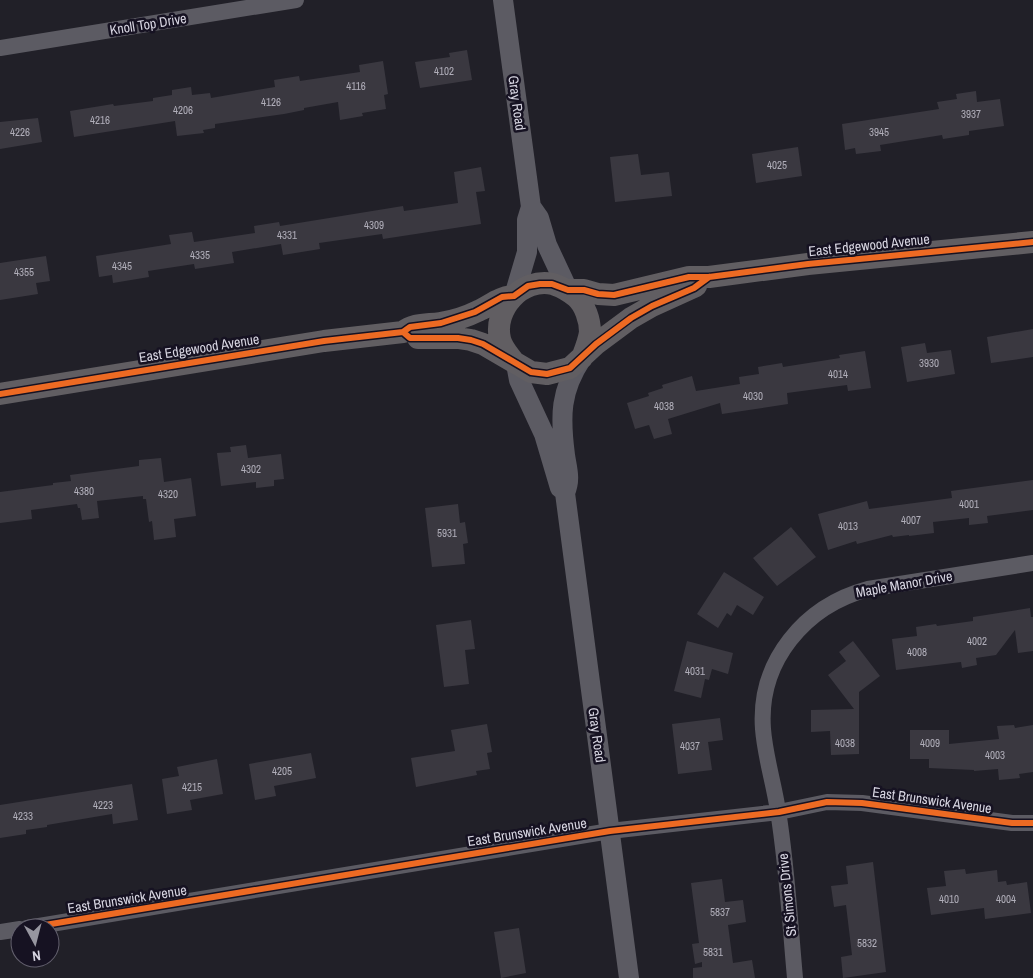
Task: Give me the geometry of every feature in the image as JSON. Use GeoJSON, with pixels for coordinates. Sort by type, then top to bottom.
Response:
{"type":"FeatureCollection","features":[{"type":"Feature","properties":{"kind":"main road","name":"East Edgewood Avenue"},"geometry":{"type":"LineString","coordinates":[[568,290],[584,290],[598,294],[614,295],[688,277],[708,277],[817,263],[1033,242]]}},
{"type":"Feature","properties":{"kind":"main road","name":"East Edgewood Avenue"},"geometry":{"type":"LineString","coordinates":[[582,358],[611,332],[631,318],[652,306],[694,288],[708,277]]}},
{"type":"Feature","properties":{"kind":"main road"},"geometry":{"type":"LineString","coordinates":[[552,284],[568,290],[580,301],[588,316],[590,333],[582,358],[570,368],[547,374],[531,372],[516,364],[504,350],[500,338],[499,323],[504,308],[514,296],[528,286],[552,284]]}},
{"type":"Feature","properties":{"kind":"main road","name":"East Edgewood Avenue"},"geometry":{"type":"LineString","coordinates":[[0,394],[324,340],[403,332],[410,327],[441,323],[459,318],[490,305],[502,297],[514,296]]}},
{"type":"Feature","properties":{"kind":"main road","name":"East Edgewood Avenue"},"geometry":{"type":"LineString","coordinates":[[403,332],[410,338],[458,338],[471,340],[483,344],[516,364]]}},
{"type":"Feature","properties":{"kind":"street","name":"Knoll Top Drive"},"geometry":{"type":"LineString","coordinates":[[0,48],[296,0]]}},
{"type":"Feature","properties":{"kind":"street","name":"Gray Road"},"geometry":{"type":"LineString","coordinates":[[503,0],[531,206],[528,220],[527,252],[514,296]]}},
{"type":"Feature","properties":{"kind":"street","name":"Gray Road"},"geometry":{"type":"LineString","coordinates":[[531,206],[539,218],[547,245],[568,290]]}},
{"type":"Feature","properties":{"kind":"street","name":"Gray Road"},"geometry":{"type":"LineString","coordinates":[[582,358],[569,381],[564,395],[562,410],[561,423],[569,483],[565,493],[629,978]]}},
{"type":"Feature","properties":{"kind":"street","name":"Gray Road"},"geometry":{"type":"LineString","coordinates":[[516,364],[519,380],[544,434],[558,486],[565,493]]}},
{"type":"Feature","properties":{"kind":"street","name":"Maple Manor Drive"},"geometry":{"type":"LineString","coordinates":[[779,812],[764,737],[763,710],[768,683],[778,658],[788,642],[805,622],[819,610],[851,593],[1033,563]]}},
{"type":"Feature","properties":{"kind":"street","name":"East Brunswick Avenue"},"geometry":{"type":"LineString","coordinates":[[60,923],[610,831],[779,812],[827,802],[862,803],[1012,823],[1033,823]]}},
{"type":"Feature","properties":{"kind":"street","name":"St Simons Drive"},"geometry":{"type":"LineString","coordinates":[[779,812],[796,978]]}},
{"type":"Feature","properties":{"kind":"building"},"geometry":{"type":"Polygon","coordinates":[[[467,50],[472,80],[420,88],[415,62],[450,57],[449,53],[467,50]]]}},
{"type":"Feature","properties":{"kind":"building"},"geometry":{"type":"Polygon","coordinates":[[[383,61],[388,94],[384,95],[386,109],[362,113],[363,116],[340,120],[338,102],[304,108],[304,110],[284,114],[215,124],[215,128],[203,130],[204,133],[177,136],[175,121],[74,137],[70,111],[113,104],[114,106],[153,101],[153,98],[172,95],[172,90],[191,87],[192,95],[210,93],[211,98],[275,87],[274,80],[299,76],[300,81],[360,72],[359,65],[383,61]]]}},
{"type":"Feature","properties":{"kind":"building"},"geometry":{"type":"Polygon","coordinates":[[[976,91],[977,102],[1000,99],[1004,126],[969,131],[969,135],[943,139],[942,135],[880,145],[881,151],[856,154],[855,148],[845,150],[842,124],[939,109],[937,102],[957,99],[956,94],[976,91]]]}},
{"type":"Feature","properties":{"kind":"building"},"geometry":{"type":"Polygon","coordinates":[[[38,118],[42,142],[0,149],[0,122],[38,118]]]}},
{"type":"Feature","properties":{"kind":"building"},"geometry":{"type":"Polygon","coordinates":[[[798,147],[802,176],[756,183],[752,154],[798,147]]]}},
{"type":"Feature","properties":{"kind":"building"},"geometry":{"type":"Polygon","coordinates":[[[638,154],[641,175],[669,172],[672,196],[615,202],[610,157],[638,154]]]}},
{"type":"Feature","properties":{"kind":"building"},"geometry":{"type":"Polygon","coordinates":[[[481,167],[485,191],[476,192],[481,224],[383,239],[382,234],[319,243],[320,249],[283,255],[281,244],[232,252],[234,263],[195,269],[194,264],[148,271],[149,277],[113,283],[112,275],[99,277],[96,256],[171,244],[169,235],[192,232],[194,242],[255,233],[254,226],[279,222],[280,226],[403,206],[404,211],[458,203],[454,172],[481,167]]]}},
{"type":"Feature","properties":{"kind":"building"},"geometry":{"type":"Polygon","coordinates":[[[46,256],[50,281],[36,283],[38,294],[0,300],[0,263],[46,256]]]}},
{"type":"Feature","properties":{"kind":"building"},"geometry":{"type":"Polygon","coordinates":[[[1033,329],[1033,357],[991,363],[987,337],[1033,329]]]}},
{"type":"Feature","properties":{"kind":"building"},"geometry":{"type":"Polygon","coordinates":[[[925,343],[927,353],[951,350],[955,374],[907,382],[901,347],[925,343]]]}},
{"type":"Feature","properties":{"kind":"building"},"geometry":{"type":"Polygon","coordinates":[[[865,351],[871,388],[848,391],[847,385],[787,393],[788,404],[722,414],[720,403],[668,419],[672,434],[654,439],[649,425],[635,429],[627,403],[649,396],[648,393],[663,388],[662,385],[692,376],[696,391],[740,384],[739,377],[759,374],[758,367],[782,363],[783,367],[840,358],[839,355],[865,351]]]}},
{"type":"Feature","properties":{"kind":"building"},"geometry":{"type":"Polygon","coordinates":[[[246,445],[248,458],[281,454],[284,479],[274,480],[274,486],[256,488],[256,482],[221,486],[217,453],[231,452],[230,447],[246,445]]]}},
{"type":"Feature","properties":{"kind":"building"},"geometry":{"type":"Polygon","coordinates":[[[161,458],[164,482],[191,478],[196,516],[174,519],[176,537],[154,540],[152,521],[149,522],[146,499],[143,499],[143,496],[97,501],[99,518],[82,520],[80,508],[78,508],[77,504],[31,510],[32,519],[0,523],[0,492],[53,485],[53,483],[71,481],[70,475],[139,466],[139,460],[161,458]]]}},
{"type":"Feature","properties":{"kind":"building"},"geometry":{"type":"Polygon","coordinates":[[[1033,480],[1033,510],[987,516],[988,523],[969,525],[969,518],[933,522],[934,533],[893,537],[892,535],[857,544],[856,541],[828,550],[818,514],[867,501],[869,509],[952,498],[951,491],[1033,480]]]}},
{"type":"Feature","properties":{"kind":"building"},"geometry":{"type":"Polygon","coordinates":[[[458,504],[460,523],[465,522],[468,543],[463,544],[465,564],[432,567],[425,508],[458,504]]]}},
{"type":"Feature","properties":{"kind":"building"},"geometry":{"type":"Polygon","coordinates":[[[791,527],[816,557],[777,586],[753,558],[791,527]]]}},
{"type":"Feature","properties":{"kind":"building"},"geometry":{"type":"Polygon","coordinates":[[[724,572],[764,597],[753,615],[737,605],[731,616],[727,613],[718,628],[697,614],[724,572]]]}},
{"type":"Feature","properties":{"kind":"building"},"geometry":{"type":"Polygon","coordinates":[[[1030,608],[1031,617],[1033,617],[1033,651],[1018,653],[1015,630],[996,655],[976,658],[977,665],[962,668],[961,662],[896,670],[892,639],[917,636],[916,627],[973,621],[973,617],[1030,608]]]}},
{"type":"Feature","properties":{"kind":"building"},"geometry":{"type":"Polygon","coordinates":[[[471,620],[475,649],[465,650],[469,684],[444,687],[436,625],[471,620]]]}},
{"type":"Feature","properties":{"kind":"building"},"geometry":{"type":"Polygon","coordinates":[[[687,641],[733,653],[728,674],[712,669],[709,680],[705,679],[701,698],[674,691],[687,641]]]}},
{"type":"Feature","properties":{"kind":"building"},"geometry":{"type":"Polygon","coordinates":[[[853,641],[880,676],[859,692],[859,754],[831,755],[830,731],[811,732],[811,710],[854,709],[828,675],[846,661],[839,652],[853,641]]]}},
{"type":"Feature","properties":{"kind":"building"},"geometry":{"type":"Polygon","coordinates":[[[720,718],[723,740],[708,742],[712,770],[678,774],[672,724],[720,718]]]}},
{"type":"Feature","properties":{"kind":"building"},"geometry":{"type":"Polygon","coordinates":[[[487,724],[492,752],[487,753],[490,769],[476,771],[477,775],[416,787],[411,758],[455,751],[451,730],[487,724]]]}},
{"type":"Feature","properties":{"kind":"building"},"geometry":{"type":"Polygon","coordinates":[[[1014,725],[1015,728],[1033,725],[1033,772],[1019,774],[1020,778],[999,780],[998,769],[974,771],[929,768],[929,759],[910,759],[910,730],[949,730],[949,744],[999,739],[997,726],[1014,725]]]}},
{"type":"Feature","properties":{"kind":"building"},"geometry":{"type":"Polygon","coordinates":[[[311,753],[316,778],[274,786],[276,796],[255,800],[249,764],[311,753]]]}},
{"type":"Feature","properties":{"kind":"building"},"geometry":{"type":"Polygon","coordinates":[[[217,759],[223,794],[190,800],[192,810],[167,814],[162,779],[179,776],[177,767],[217,759]]]}},
{"type":"Feature","properties":{"kind":"building"},"geometry":{"type":"Polygon","coordinates":[[[132,784],[138,820],[113,824],[112,814],[47,825],[47,827],[26,830],[26,834],[0,838],[0,805],[132,784]]]}},
{"type":"Feature","properties":{"kind":"building"},"geometry":{"type":"Polygon","coordinates":[[[873,862],[886,972],[843,978],[841,957],[852,955],[846,905],[834,907],[831,886],[848,884],[846,866],[873,862]]]}},
{"type":"Feature","properties":{"kind":"building"},"geometry":{"type":"Polygon","coordinates":[[[965,869],[966,874],[997,870],[998,882],[1006,881],[1007,885],[1027,882],[1031,913],[985,919],[984,908],[931,915],[927,888],[946,886],[944,871],[965,869]]]}},
{"type":"Feature","properties":{"kind":"building"},"geometry":{"type":"Polygon","coordinates":[[[722,879],[725,902],[743,900],[746,922],[728,925],[733,963],[752,960],[755,978],[693,978],[693,968],[702,967],[702,962],[695,964],[692,944],[699,943],[691,883],[722,879]]]}},
{"type":"Feature","properties":{"kind":"building"},"geometry":{"type":"Polygon","coordinates":[[[519,928],[526,973],[501,978],[494,932],[519,928]]]}},
{"type":"Feature","properties":{"kind":"cycle path"},"geometry":{"type":"LineString","coordinates":[[0,394],[324,341],[403,332],[410,327],[441,323],[475,312],[502,297],[514,296],[528,286],[540,284],[552,284],[568,290],[584,290],[598,294],[614,295],[689,277],[709,277],[808,264],[1033,242]]}},
{"type":"Feature","properties":{"kind":"cycle path"},"geometry":{"type":"LineString","coordinates":[[403,332],[410,338],[458,338],[471,340],[483,344],[531,372],[547,374],[570,368],[596,344],[631,318],[652,306],[694,288],[709,277]]}},
{"type":"Feature","properties":{"kind":"cycle path"},"geometry":{"type":"LineString","coordinates":[[60,923],[610,831],[779,812],[827,802],[862,803],[1012,823],[1033,823]]}}]}
